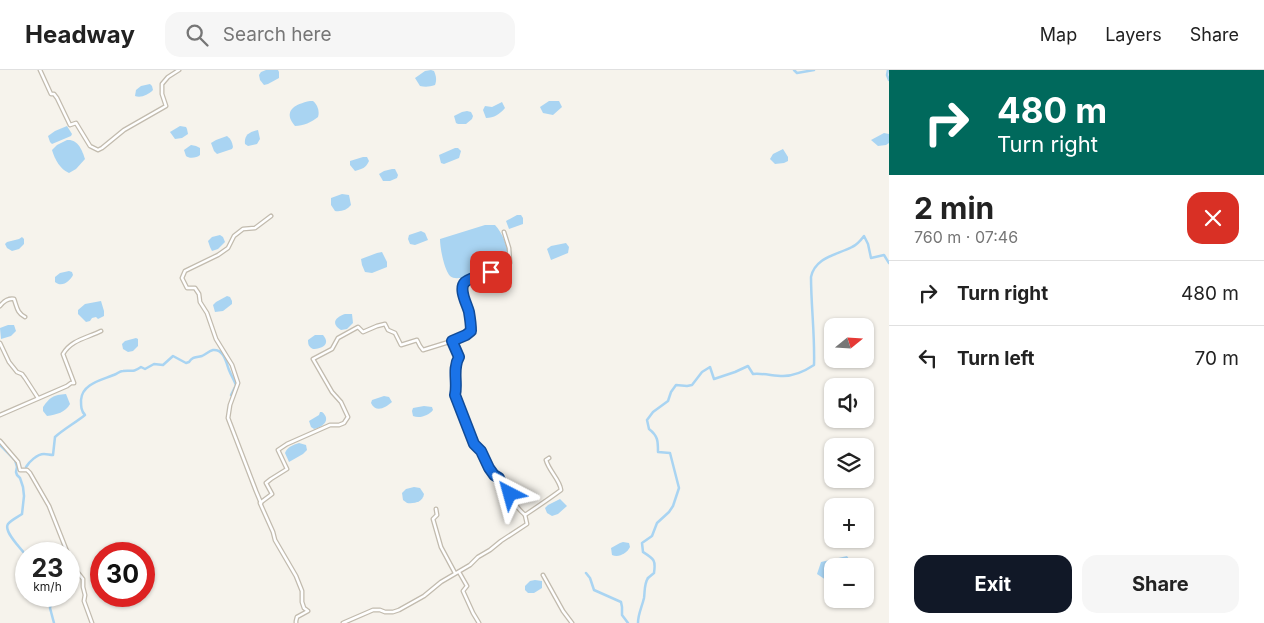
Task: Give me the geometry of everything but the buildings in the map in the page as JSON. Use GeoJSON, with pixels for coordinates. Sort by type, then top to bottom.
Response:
{"type":"FeatureCollection","features":[{"type":"Feature","properties":{"kind":"street"},"geometry":{"type":"LineString","coordinates":[[40,70],[51,94],[54,94],[57,98],[70,126],[76,123],[90,146],[98,150],[124,130],[166,106],[162,94],[162,84],[168,77],[179,70]]}},
{"type":"Feature","properties":{"kind":"street"},"geometry":{"type":"LineString","coordinates":[[271,216],[255,228],[243,229],[234,236],[228,248],[185,272],[182,278],[187,288],[195,288],[199,294],[200,302],[207,313],[216,339],[232,364],[238,386],[230,404],[228,418],[275,540],[296,576],[302,591],[302,602],[304,608],[308,611],[297,616],[296,623]]}},
{"type":"Feature","properties":{"kind":"street"},"geometry":{"type":"LineString","coordinates":[[261,503],[272,494],[266,483],[287,469],[278,450],[330,424],[339,425],[344,423],[348,417],[341,402],[332,392],[313,358],[332,349],[338,338],[358,327],[363,332],[385,324],[388,330],[395,333],[401,345],[417,340],[423,350],[466,335],[471,331],[464,297],[464,283],[506,267],[510,263],[509,248],[504,232]]}},
{"type":"Feature","properties":{"kind":"street"},"geometry":{"type":"LineString","coordinates":[[0,306],[5,300],[14,299],[19,313],[25,317]]}},
{"type":"Feature","properties":{"kind":"street"},"geometry":{"type":"LineString","coordinates":[[0,415],[74,383],[63,354],[66,348],[78,340],[101,331]]}},
{"type":"Feature","properties":{"kind":"street"},"geometry":{"type":"LineString","coordinates":[[343,623],[373,610],[393,612],[399,610],[424,596],[433,588],[470,565],[500,541],[527,524],[525,516],[517,509],[510,494],[499,478],[494,475],[481,451],[474,444],[455,395],[456,362],[459,357],[452,341]]}},
{"type":"Feature","properties":{"kind":"street"},"geometry":{"type":"LineString","coordinates":[[0,343],[9,362],[17,372],[22,374],[38,398]]}},
{"type":"Feature","properties":{"kind":"street"},"geometry":{"type":"LineString","coordinates":[[0,441],[18,462],[20,470],[27,470],[33,478],[49,506],[63,542]]}},
{"type":"Feature","properties":{"kind":"street"},"geometry":{"type":"LineString","coordinates":[[525,516],[561,490],[560,485],[547,465],[546,460],[549,458]]}},
{"type":"Feature","properties":{"kind":"street"},"geometry":{"type":"LineString","coordinates":[[436,509],[437,515],[433,520],[439,540],[467,586],[463,591],[479,623]]}},
{"type":"Feature","properties":{"kind":"street"},"geometry":{"type":"LineString","coordinates":[[542,575],[572,623]]}},
{"type":"Feature","properties":{"kind":"street"},"geometry":{"type":"LineString","coordinates":[[80,576],[84,584],[82,587],[85,595],[84,601],[92,623]]}},
{"type":"Feature","properties":{"kind":"water"},"geometry":{"type":"Polygon","coordinates":[[[266,70],[278,70],[279,78],[264,85],[259,75],[266,70]]]}},
{"type":"Feature","properties":{"kind":"water"},"geometry":{"type":"Polygon","coordinates":[[[425,71],[434,71],[436,76],[435,85],[420,86],[415,78],[425,71]]]}},
{"type":"Feature","properties":{"kind":"water"},"geometry":{"type":"Polygon","coordinates":[[[150,84],[153,90],[151,92],[147,95],[135,96],[136,90],[141,86],[150,84]]]}},
{"type":"Feature","properties":{"kind":"water"},"geometry":{"type":"Polygon","coordinates":[[[313,101],[317,106],[318,117],[313,121],[295,126],[291,121],[290,112],[295,106],[313,101]]]}},
{"type":"Feature","properties":{"kind":"water"},"geometry":{"type":"Polygon","coordinates":[[[549,101],[559,101],[562,107],[553,115],[543,113],[540,107],[549,101]]]}},
{"type":"Feature","properties":{"kind":"water"},"geometry":{"type":"Polygon","coordinates":[[[502,102],[505,108],[499,114],[486,118],[483,110],[485,106],[492,107],[502,102]]]}},
{"type":"Feature","properties":{"kind":"water"},"geometry":{"type":"Polygon","coordinates":[[[467,111],[471,112],[472,119],[466,124],[456,123],[454,116],[467,111]]]}},
{"type":"Feature","properties":{"kind":"water"},"geometry":{"type":"Polygon","coordinates":[[[67,126],[72,134],[71,136],[52,144],[48,136],[67,126]]]}},
{"type":"Feature","properties":{"kind":"water"},"geometry":{"type":"Polygon","coordinates":[[[180,126],[186,127],[188,134],[182,138],[175,139],[170,132],[180,126]]]}},
{"type":"Feature","properties":{"kind":"water"},"geometry":{"type":"Polygon","coordinates":[[[258,130],[260,139],[257,144],[248,146],[245,144],[245,138],[248,134],[258,130]]]}},
{"type":"Feature","properties":{"kind":"water"},"geometry":{"type":"Polygon","coordinates":[[[884,133],[889,134],[889,143],[886,145],[878,146],[871,140],[884,133]]]}},
{"type":"Feature","properties":{"kind":"water"},"geometry":{"type":"Polygon","coordinates":[[[227,136],[232,142],[232,149],[217,154],[211,143],[227,136]]]}},
{"type":"Feature","properties":{"kind":"water"},"geometry":{"type":"Polygon","coordinates":[[[67,140],[77,143],[85,159],[76,169],[69,173],[58,164],[52,150],[67,140]]]}},
{"type":"Feature","properties":{"kind":"water"},"geometry":{"type":"Polygon","coordinates":[[[191,145],[200,148],[200,155],[193,158],[186,156],[184,150],[191,145]]]}},
{"type":"Feature","properties":{"kind":"water"},"geometry":{"type":"Polygon","coordinates":[[[455,148],[461,151],[459,158],[444,164],[441,163],[439,155],[455,148]]]}},
{"type":"Feature","properties":{"kind":"water"},"geometry":{"type":"Polygon","coordinates":[[[783,149],[788,157],[788,161],[775,164],[770,159],[773,154],[783,149]]]}},
{"type":"Feature","properties":{"kind":"water"},"geometry":{"type":"Polygon","coordinates":[[[367,157],[368,163],[364,168],[355,171],[350,165],[350,161],[367,157]]]}},
{"type":"Feature","properties":{"kind":"water"},"geometry":{"type":"Polygon","coordinates":[[[395,169],[398,175],[397,178],[383,181],[379,174],[395,169]]]}},
{"type":"Feature","properties":{"kind":"water"},"geometry":{"type":"Polygon","coordinates":[[[342,194],[349,195],[351,205],[344,210],[335,211],[331,205],[331,198],[342,194]]]}},
{"type":"Feature","properties":{"kind":"water"},"geometry":{"type":"Polygon","coordinates":[[[521,215],[523,218],[523,224],[509,229],[506,221],[521,215]]]}},
{"type":"Feature","properties":{"kind":"water"},"geometry":{"type":"Polygon","coordinates":[[[485,225],[495,225],[501,233],[508,251],[509,261],[462,278],[451,277],[444,264],[440,239],[485,225]]]}},
{"type":"Feature","properties":{"kind":"water"},"geometry":{"type":"Polygon","coordinates":[[[421,231],[425,233],[428,240],[415,245],[410,244],[409,235],[421,231]]]}},
{"type":"Feature","properties":{"kind":"water"},"geometry":{"type":"Polygon","coordinates":[[[220,235],[225,242],[218,249],[212,251],[208,241],[212,237],[220,235]]]}},
{"type":"Feature","properties":{"kind":"water"},"geometry":{"type":"Polygon","coordinates":[[[22,237],[24,244],[19,249],[12,251],[7,248],[5,244],[7,242],[22,237]]]}},
{"type":"Feature","properties":{"kind":"water"},"geometry":{"type":"Polygon","coordinates":[[[566,243],[569,247],[568,253],[551,260],[547,249],[551,246],[566,243]]]}},
{"type":"Feature","properties":{"kind":"water"},"geometry":{"type":"Polygon","coordinates":[[[382,252],[387,262],[387,267],[372,273],[365,272],[361,259],[382,252]]]}},
{"type":"Feature","properties":{"kind":"water"},"geometry":{"type":"Polygon","coordinates":[[[69,271],[73,275],[68,281],[63,284],[55,282],[55,277],[60,273],[69,271]]]}},
{"type":"Feature","properties":{"kind":"water"},"geometry":{"type":"Polygon","coordinates":[[[227,296],[230,297],[232,304],[223,311],[215,312],[213,305],[227,296]]]}},
{"type":"Feature","properties":{"kind":"water"},"geometry":{"type":"Polygon","coordinates":[[[101,301],[104,316],[98,319],[96,317],[92,318],[86,322],[78,314],[78,310],[85,304],[101,301]]]}},
{"type":"Feature","properties":{"kind":"water"},"geometry":{"type":"Polygon","coordinates":[[[345,314],[352,314],[353,323],[347,329],[341,330],[335,323],[339,317],[345,314]]]}},
{"type":"Feature","properties":{"kind":"water"},"geometry":{"type":"Polygon","coordinates":[[[14,325],[16,331],[11,336],[1,339],[0,328],[14,325]]]}},
{"type":"Feature","properties":{"kind":"water"},"geometry":{"type":"Polygon","coordinates":[[[315,335],[323,335],[326,343],[322,347],[313,349],[309,346],[308,340],[315,335]]]}},
{"type":"Feature","properties":{"kind":"water"},"geometry":{"type":"Polygon","coordinates":[[[138,339],[138,346],[133,351],[128,352],[123,349],[122,344],[125,341],[138,339]]]}},
{"type":"Feature","properties":{"kind":"water"},"geometry":{"type":"Polygon","coordinates":[[[66,394],[70,404],[68,407],[60,413],[47,416],[43,411],[43,407],[48,401],[52,397],[66,394]]]}},
{"type":"Feature","properties":{"kind":"water"},"geometry":{"type":"Polygon","coordinates":[[[384,396],[389,397],[392,402],[381,408],[375,408],[371,403],[372,400],[384,396]]]}},
{"type":"Feature","properties":{"kind":"water"},"geometry":{"type":"Polygon","coordinates":[[[432,407],[433,410],[424,416],[413,416],[413,408],[432,407]]]}},
{"type":"Feature","properties":{"kind":"water"},"geometry":{"type":"Polygon","coordinates":[[[322,412],[326,420],[321,426],[314,429],[309,421],[322,412]]]}},
{"type":"Feature","properties":{"kind":"water"},"geometry":{"type":"Polygon","coordinates":[[[299,443],[306,445],[307,450],[289,462],[285,453],[287,449],[299,443]]]}},
{"type":"Feature","properties":{"kind":"water"},"geometry":{"type":"Polygon","coordinates":[[[420,488],[424,494],[423,497],[418,502],[407,503],[403,500],[402,493],[406,489],[420,488]]]}},
{"type":"Feature","properties":{"kind":"water"},"geometry":{"type":"Polygon","coordinates":[[[560,499],[567,506],[558,514],[552,516],[547,513],[545,508],[560,499]]]}},
{"type":"Feature","properties":{"kind":"water"},"geometry":{"type":"Polygon","coordinates":[[[623,542],[629,543],[629,549],[620,555],[612,555],[611,548],[623,542]]]}},
{"type":"Feature","properties":{"kind":"water"},"geometry":{"type":"Polygon","coordinates":[[[824,561],[824,579],[817,574],[821,562],[824,561]]]}},
{"type":"Feature","properties":{"kind":"water"},"geometry":{"type":"Polygon","coordinates":[[[530,581],[542,581],[542,588],[534,593],[528,593],[525,590],[525,586],[530,581]]]}},
{"type":"Feature","properties":{"kind":"waterway"},"geometry":{"type":"LineString","coordinates":[[794,70],[797,73],[814,70]]}},
{"type":"Feature","properties":{"kind":"waterway"},"geometry":{"type":"LineString","coordinates":[[888,70],[889,80]]}},
{"type":"Feature","properties":{"kind":"waterway"},"geometry":{"type":"LineString","coordinates":[[648,578],[654,573],[655,565],[652,558],[643,552],[642,543],[652,536],[657,523],[669,512],[679,488],[670,453],[658,452],[657,439],[649,429],[647,420],[653,412],[668,401],[676,385],[692,385],[702,372],[710,367],[714,379],[748,366],[753,374],[783,376],[795,374],[811,367],[814,365],[811,277],[813,270],[827,258],[854,246],[864,236],[871,258],[884,255],[889,263]]}},
{"type":"Feature","properties":{"kind":"waterway"},"geometry":{"type":"LineString","coordinates":[[26,467],[39,455],[53,455],[55,437],[85,415],[81,406],[82,394],[85,390],[94,383],[121,371],[134,371],[141,367],[145,369],[154,364],[163,365],[173,356],[186,363],[212,350],[217,350],[224,357],[236,385],[231,395]]}},
{"type":"Feature","properties":{"kind":"waterway"},"geometry":{"type":"LineString","coordinates":[[0,445],[15,460],[16,472],[23,487],[22,514],[9,523],[7,527],[15,542]]}},
{"type":"Feature","properties":{"kind":"waterway"},"geometry":{"type":"LineString","coordinates":[[586,573],[594,590],[621,602],[622,615],[628,623]]}},
{"type":"Feature","properties":{"kind":"waterway"},"geometry":{"type":"LineString","coordinates":[[638,623],[648,578]]}},
{"type":"Feature","properties":{"kind":"waterway"},"geometry":{"type":"LineString","coordinates":[[50,607],[54,623]]}},
{"type":"Feature","properties":{"kind":"route"},"geometry":{"type":"LineString","coordinates":[[491,272],[469,280],[463,286],[471,331],[452,341],[459,357],[456,362],[455,395],[474,444],[481,451],[494,475],[499,478],[510,494]]}}]}
